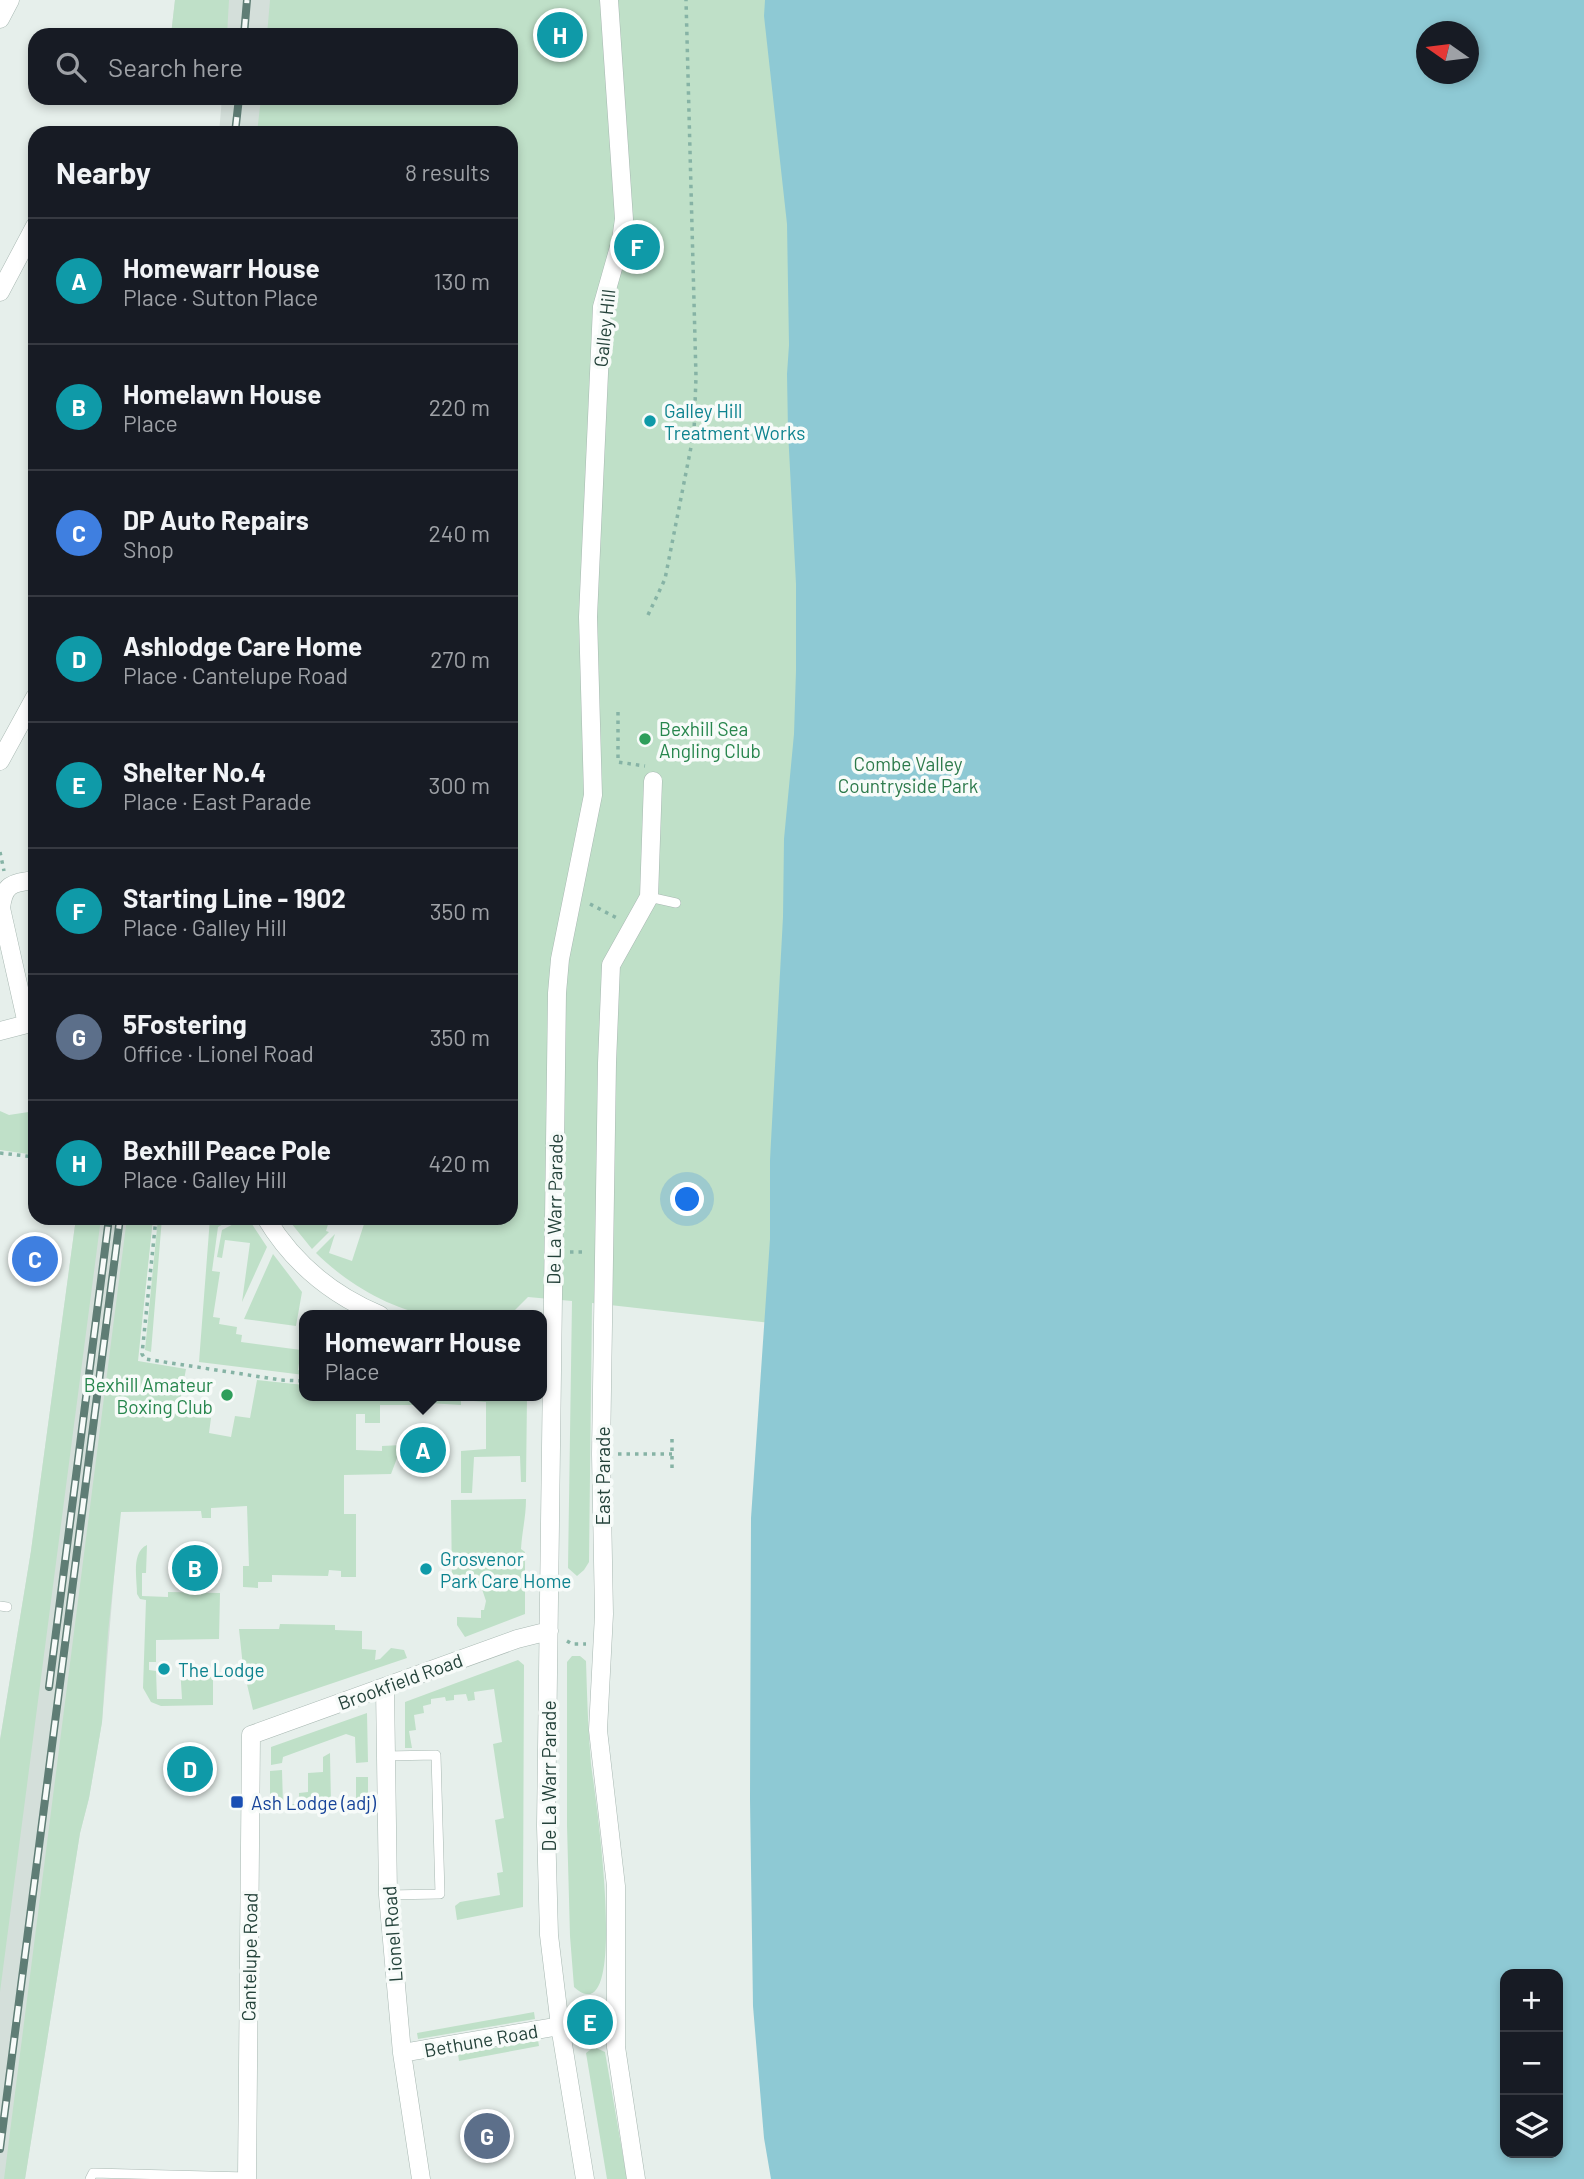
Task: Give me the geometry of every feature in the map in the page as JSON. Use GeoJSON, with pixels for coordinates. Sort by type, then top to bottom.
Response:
{"type":"FeatureCollection","features":[{"type":"Feature","properties":{"kind":"street"},"geometry":{"type":"LineString","coordinates":[[0,19],[10,0]]}},
{"type":"Feature","properties":{"kind":"street","name":"Galley Hill"},"geometry":{"type":"LineString","coordinates":[[589,617],[602,307],[621,240],[624,219],[610,0]]}},
{"type":"Feature","properties":{"kind":"street"},"geometry":{"type":"LineString","coordinates":[[0,292],[28,239]]}},
{"type":"Feature","properties":{"kind":"street","name":"De La Warr Parade"},"geometry":{"type":"LineString","coordinates":[[585,2179],[560,2026],[549,1935],[546,1826],[550,1631],[547,1335],[554,1252],[557,993],[560,959],[593,795],[589,617]]}},
{"type":"Feature","properties":{"kind":"street"},"geometry":{"type":"LineString","coordinates":[[2,752],[28,709]]}},
{"type":"Feature","properties":{"kind":"street","name":"East Parade"},"geometry":{"type":"LineString","coordinates":[[636,2179],[616,2047],[616,1886],[598,1730],[602,1645],[601,1454],[611,965],[649,897],[653,781]]}},
{"type":"Feature","properties":{"kind":"street"},"geometry":{"type":"LineString","coordinates":[[0,1031],[27,1024],[1,908],[3,895],[8,887],[14,883],[28,881]]}},
{"type":"Feature","properties":{"kind":"street"},"geometry":{"type":"LineString","coordinates":[[271,1225],[296,1259],[318,1280],[370,1310]]}},
{"type":"Feature","properties":{"kind":"street","name":"Brookfield Road"},"geometry":{"type":"LineString","coordinates":[[251,1735],[517,1639],[550,1631]]}},
{"type":"Feature","properties":{"kind":"street","name":"Lionel Road"},"geometry":{"type":"LineString","coordinates":[[384,1688],[388,1895],[402,2053],[421,2179]]}},
{"type":"Feature","properties":{"kind":"street","name":"Cantelupe Road"},"geometry":{"type":"LineString","coordinates":[[247,2178],[251,1735]]}},
{"type":"Feature","properties":{"kind":"street","name":"Bethune Road"},"geometry":{"type":"LineString","coordinates":[[402,2053],[560,2026]]}},
{"type":"Feature","properties":{"kind":"lane"},"geometry":{"type":"LineString","coordinates":[[649,897],[676,902]]}},
{"type":"Feature","properties":{"kind":"lane"},"geometry":{"type":"LineString","coordinates":[[386,1756],[436,1755],[440,1894],[388,1895]]}},
{"type":"Feature","properties":{"kind":"lane"},"geometry":{"type":"LineString","coordinates":[[90,2179],[93,2173],[247,2178]]}},
{"type":"Feature","properties":{"kind":"path"},"geometry":{"type":"LineString","coordinates":[[648,615],[665,579],[694,432],[696,377],[685,0]]}},
{"type":"Feature","properties":{"kind":"path"},"geometry":{"type":"LineString","coordinates":[[618,712],[618,762],[650,766],[653,781]]}},
{"type":"Feature","properties":{"kind":"path"},"geometry":{"type":"LineString","coordinates":[[573,895],[631,926]]}},
{"type":"Feature","properties":{"kind":"path"},"geometry":{"type":"LineString","coordinates":[[0,1153],[28,1156]]}},
{"type":"Feature","properties":{"kind":"path"},"geometry":{"type":"LineString","coordinates":[[155,1225],[142,1354],[145,1359],[299,1381]]}},
{"type":"Feature","properties":{"kind":"path"},"geometry":{"type":"LineString","coordinates":[[554,1252],[604,1252]]}},
{"type":"Feature","properties":{"kind":"path"},"geometry":{"type":"LineString","coordinates":[[672,1439],[672,1468]]}},
{"type":"Feature","properties":{"kind":"path"},"geometry":{"type":"LineString","coordinates":[[601,1454],[672,1454]]}},
{"type":"Feature","properties":{"kind":"path"},"geometry":{"type":"LineString","coordinates":[[550,1631],[572,1644],[602,1645]]}},
{"type":"Feature","properties":{"kind":"path"},"geometry":{"type":"LineString","coordinates":[[560,2026],[581,2003],[616,1998]]}},
{"type":"Feature","properties":{"kind":"shaded area"},"geometry":{"type":"Polygon","coordinates":[[[175,0],[319,0],[317,28],[172,28],[175,0]]]}},
{"type":"Feature","properties":{"kind":"shaded area"},"geometry":{"type":"Polygon","coordinates":[[[221,105],[307,105],[303,126],[220,126],[221,105]]]}},
{"type":"Feature","properties":{"kind":"shaded area"},"geometry":{"type":"Polygon","coordinates":[[[75,1225],[152,1225],[117,1541],[102,1722],[80,1833],[25,2179],[0,2179],[0,1740],[31,1551],[75,1225]]]}},
{"type":"Feature","properties":{"kind":"green space"},"geometry":{"type":"Polygon","coordinates":[[[175,0],[229,0],[227,28],[172,28],[175,0]]]}},
{"type":"Feature","properties":{"kind":"green space","name":"Combe Valley Countryside Park"},"geometry":{"type":"Polygon","coordinates":[[[270,0],[1208,0],[798,1326],[592,1303],[589,1562],[577,1576],[568,1568],[572,1301],[528,1297],[515,1310],[408,1310],[368,1292],[340,1274],[316,1253],[335,1234],[329,1253],[352,1261],[364,1225],[518,1225],[518,126],[258,126],[260,105],[518,105],[518,28],[268,28],[270,0]]]}},
{"type":"Feature","properties":{"kind":"green space"},"geometry":{"type":"Polygon","coordinates":[[[0,1111],[9,1115],[28,1112],[28,1154],[0,1150],[0,1111]]]}},
{"type":"Feature","properties":{"kind":"green space"},"geometry":{"type":"Polygon","coordinates":[[[75,1225],[100,1225],[0,1992],[0,1740],[31,1551],[75,1225]]]}},
{"type":"Feature","properties":{"kind":"green space"},"geometry":{"type":"Polygon","coordinates":[[[126,1225],[152,1225],[138,1361],[186,1369],[178,1412],[211,1418],[209,1433],[231,1437],[235,1416],[250,1418],[257,1380],[299,1384],[299,1401],[461,1401],[461,1405],[413,1402],[413,1405],[380,1405],[380,1423],[365,1423],[365,1414],[356,1414],[356,1450],[382,1451],[382,1446],[402,1445],[391,1474],[344,1475],[344,1514],[356,1514],[356,1577],[341,1577],[341,1571],[329,1570],[328,1576],[272,1575],[272,1582],[258,1582],[258,1588],[243,1587],[243,1566],[249,1566],[247,1506],[211,1508],[211,1518],[202,1518],[201,1511],[121,1512],[108,1632],[102,1722],[80,1833],[25,2179],[4,2179],[126,1225]]]}},
{"type":"Feature","properties":{"kind":"green space"},"geometry":{"type":"Polygon","coordinates":[[[157,1225],[161,1225],[151,1352],[145,1350],[157,1225]]]}},
{"type":"Feature","properties":{"kind":"green space"},"geometry":{"type":"Polygon","coordinates":[[[209,1225],[222,1225],[218,1227],[212,1271],[220,1272],[213,1317],[220,1318],[219,1324],[237,1327],[236,1334],[242,1335],[241,1342],[299,1350],[299,1374],[199,1362],[209,1225]]]}},
{"type":"Feature","properties":{"kind":"green space"},"geometry":{"type":"Polygon","coordinates":[[[232,1225],[253,1225],[267,1247],[242,1302],[250,1243],[225,1240],[222,1258],[217,1257],[222,1230],[232,1225]]]}},
{"type":"Feature","properties":{"kind":"green space"},"geometry":{"type":"Polygon","coordinates":[[[293,1225],[328,1225],[326,1231],[329,1232],[312,1249],[293,1225]]]}},
{"type":"Feature","properties":{"kind":"green space"},"geometry":{"type":"Polygon","coordinates":[[[273,1254],[302,1292],[296,1326],[244,1319],[273,1254]]]}},
{"type":"Feature","properties":{"kind":"green space"},"geometry":{"type":"Polygon","coordinates":[[[474,1401],[527,1401],[526,1482],[521,1482],[520,1456],[474,1457],[472,1493],[461,1493],[461,1451],[486,1449],[486,1402],[474,1401]]]}},
{"type":"Feature","properties":{"kind":"green space"},"geometry":{"type":"Polygon","coordinates":[[[526,1499],[521,1549],[525,1552],[525,1614],[465,1637],[457,1625],[457,1617],[481,1618],[481,1610],[484,1610],[486,1601],[481,1586],[452,1586],[451,1500],[526,1499]]]}},
{"type":"Feature","properties":{"kind":"green space"},"geometry":{"type":"Polygon","coordinates":[[[147,1545],[146,1573],[142,1573],[142,1596],[168,1597],[168,1592],[220,1593],[219,1639],[156,1640],[156,1662],[149,1662],[149,1670],[156,1671],[157,1699],[182,1699],[180,1666],[208,1666],[208,1676],[213,1677],[213,1705],[161,1706],[151,1702],[143,1688],[146,1600],[140,1599],[137,1594],[136,1567],[142,1548],[147,1545]]]}},
{"type":"Feature","properties":{"kind":"green space"},"geometry":{"type":"Polygon","coordinates":[[[280,1624],[335,1625],[335,1630],[362,1631],[362,1649],[376,1650],[375,1660],[380,1659],[391,1648],[404,1650],[407,1658],[253,1710],[243,1667],[239,1629],[279,1629],[280,1624]]]}},
{"type":"Feature","properties":{"kind":"green space"},"geometry":{"type":"Polygon","coordinates":[[[572,1656],[580,1656],[586,1661],[591,1764],[605,1901],[606,1944],[602,1977],[592,1993],[574,1987],[570,1936],[567,1662],[572,1656]]]}},
{"type":"Feature","properties":{"kind":"green space"},"geometry":{"type":"Polygon","coordinates":[[[518,1660],[524,1665],[523,1907],[457,1920],[455,1906],[460,1902],[500,1895],[497,1873],[503,1872],[495,1820],[504,1818],[493,1744],[502,1742],[494,1689],[474,1692],[475,1700],[468,1701],[466,1694],[454,1695],[454,1700],[446,1701],[445,1697],[431,1699],[431,1704],[423,1706],[424,1713],[414,1715],[416,1730],[409,1731],[412,1748],[405,1748],[405,1702],[518,1660]]]}},
{"type":"Feature","properties":{"kind":"green space"},"geometry":{"type":"Polygon","coordinates":[[[367,1713],[368,1762],[356,1763],[355,1737],[346,1734],[283,1757],[282,1763],[271,1765],[271,1747],[367,1713]]]}},
{"type":"Feature","properties":{"kind":"green space"},"geometry":{"type":"Polygon","coordinates":[[[330,1753],[331,1803],[356,1803],[356,1777],[368,1777],[368,1809],[270,1806],[270,1771],[282,1770],[283,1804],[299,1804],[299,1793],[308,1792],[308,1773],[323,1772],[323,1757],[330,1753]]]}},
{"type":"Feature","properties":{"kind":"green space"},"geometry":{"type":"Polygon","coordinates":[[[534,2012],[535,2019],[418,2039],[417,2033],[534,2012]]]}},
{"type":"Feature","properties":{"kind":"green space"},"geometry":{"type":"Polygon","coordinates":[[[538,2040],[539,2046],[459,2061],[458,2054],[538,2040]]]}},
{"type":"Feature","properties":{"kind":"green space"},"geometry":{"type":"Polygon","coordinates":[[[594,2047],[605,2052],[627,2179],[607,2179],[586,2053],[594,2047]]]}},
{"type":"Feature","properties":{"kind":"water"},"geometry":{"type":"Polygon","coordinates":[[[765,0],[1584,0],[1584,2179],[771,2179],[764,2138],[753,2006],[750,1799],[751,1518],[770,1239],[770,1160],[783,917],[784,839],[794,734],[796,671],[796,584],[788,431],[787,224],[764,16],[765,0]]]}},
{"type":"Feature","properties":{"kind":"railway"},"geometry":{"type":"LineString","coordinates":[[245,28],[247,0]]}},
{"type":"Feature","properties":{"kind":"railway"},"geometry":{"type":"LineString","coordinates":[[236,126],[238,105]]}},
{"type":"Feature","properties":{"kind":"railway"},"geometry":{"type":"LineString","coordinates":[[49,1687],[108,1225]]}},
{"type":"Feature","properties":{"kind":"railway"},"geometry":{"type":"LineString","coordinates":[[0,2149],[119,1225]]}},
{"type":"Feature","properties":{"kind":"place","name":"Bexhill Peace Pole"},"geometry":{"type":"Point","coordinates":[560,35]}},
{"type":"Feature","properties":{"kind":"place","name":"Starting Line - 1902"},"geometry":{"type":"Point","coordinates":[637,247]}},
{"type":"Feature","properties":{"kind":"place","name":"Galley Hill Treatment Works"},"geometry":{"type":"Point","coordinates":[650,421]}},
{"type":"Feature","properties":{"kind":"place","name":"Bexhill Sea Angling Club"},"geometry":{"type":"Point","coordinates":[645,739]}},
{"type":"Feature","properties":{"kind":"place","name":"DP Auto Repairs"},"geometry":{"type":"Point","coordinates":[35,1259]}},
{"type":"Feature","properties":{"kind":"place","name":"Bexhill Amateur Boxing Club"},"geometry":{"type":"Point","coordinates":[227,1395]}},
{"type":"Feature","properties":{"kind":"place","name":"Homewarr House"},"geometry":{"type":"Point","coordinates":[423,1450]}},
{"type":"Feature","properties":{"kind":"place","name":"Homelawn House"},"geometry":{"type":"Point","coordinates":[195,1568]}},
{"type":"Feature","properties":{"kind":"place","name":"Grosvenor Park Care Home"},"geometry":{"type":"Point","coordinates":[426,1569]}},
{"type":"Feature","properties":{"kind":"place","name":"The Lodge"},"geometry":{"type":"Point","coordinates":[164,1669]}},
{"type":"Feature","properties":{"kind":"place","name":"Ashlodge Care Home"},"geometry":{"type":"Point","coordinates":[190,1769]}},
{"type":"Feature","properties":{"kind":"place","name":"Ash Lodge (adj)"},"geometry":{"type":"Point","coordinates":[237,1802]}},
{"type":"Feature","properties":{"kind":"place","name":"Shelter No.4"},"geometry":{"type":"Point","coordinates":[590,2022]}},
{"type":"Feature","properties":{"kind":"place","name":"5Fostering"},"geometry":{"type":"Point","coordinates":[487,2136]}}]}
